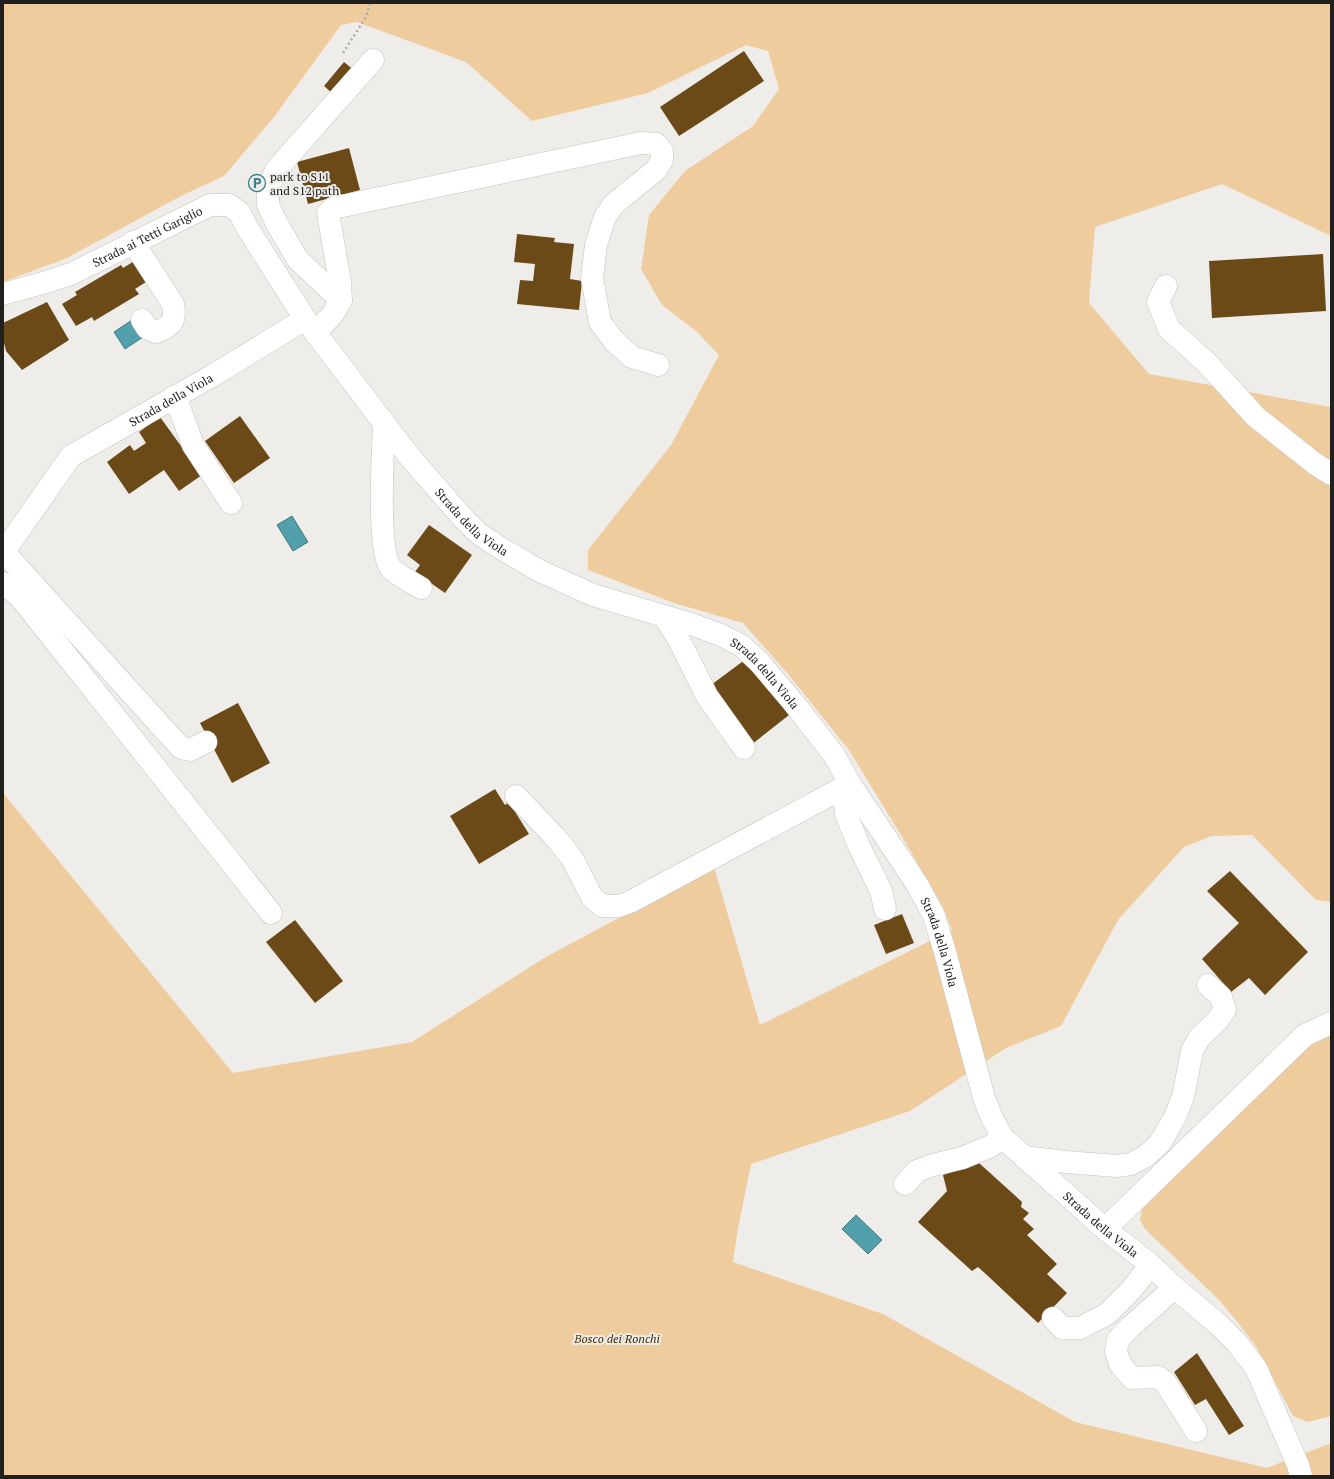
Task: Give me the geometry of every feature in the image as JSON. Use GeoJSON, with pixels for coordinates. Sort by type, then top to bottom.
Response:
{"type":"FeatureCollection","features":[{"type":"Feature","properties":{"kind":"street"},"geometry":{"type":"LineString","coordinates":[[341,300],[298,260],[277,224],[268,204],[268,188],[276,170],[373,60]]}},
{"type":"Feature","properties":{"kind":"street"},"geometry":{"type":"LineString","coordinates":[[310,326],[334,314],[341,300],[340,282],[328,213],[334,208],[641,143],[656,144],[662,151],[662,160],[656,170],[614,204],[605,217],[596,245],[592,278],[600,322],[615,342],[632,357],[658,365]]}},
{"type":"Feature","properties":{"kind":"street","name":"Strada ai Tetti Gariglio"},"geometry":{"type":"LineString","coordinates":[[3,294],[71,274],[210,204],[229,204],[239,212],[248,229],[310,326]]}},
{"type":"Feature","properties":{"kind":"street"},"geometry":{"type":"LineString","coordinates":[[133,242],[173,304],[173,322],[166,328],[156,332],[147,328],[142,320]]}},
{"type":"Feature","properties":{"kind":"street"},"geometry":{"type":"LineString","coordinates":[[1166,286],[1158,302],[1169,329],[1206,362],[1256,416],[1331,474]]}},
{"type":"Feature","properties":{"kind":"street","name":"Strada della Viola"},"geometry":{"type":"LineString","coordinates":[[3,553],[71,456],[212,376],[310,326],[414,461],[463,518],[479,534],[540,571],[593,595],[721,635],[742,646],[760,662],[834,754],[850,784],[917,884],[934,916],[984,1098],[992,1118],[1003,1138],[1105,1229],[1151,1265],[1236,1342],[1256,1368],[1301,1476]]}},
{"type":"Feature","properties":{"kind":"street"},"geometry":{"type":"LineString","coordinates":[[174,397],[193,445],[231,503]]}},
{"type":"Feature","properties":{"kind":"street"},"geometry":{"type":"LineString","coordinates":[[384,423],[382,465],[383,534],[386,559],[391,568],[420,588]]}},
{"type":"Feature","properties":{"kind":"street"},"geometry":{"type":"LineString","coordinates":[[3,553],[181,748],[190,750],[206,742]]}},
{"type":"Feature","properties":{"kind":"street"},"geometry":{"type":"LineString","coordinates":[[3,583],[20,597],[270,913]]}},
{"type":"Feature","properties":{"kind":"street"},"geometry":{"type":"LineString","coordinates":[[665,617],[679,640],[706,696],[744,748]]}},
{"type":"Feature","properties":{"kind":"street"},"geometry":{"type":"LineString","coordinates":[[516,796],[555,837],[572,858],[592,897],[602,906],[619,906],[630,902],[697,867],[850,784]]}},
{"type":"Feature","properties":{"kind":"street"},"geometry":{"type":"LineString","coordinates":[[850,784],[845,803],[846,814],[859,846],[881,891],[885,909]]}},
{"type":"Feature","properties":{"kind":"street"},"geometry":{"type":"LineString","coordinates":[[1024,1157],[1117,1166],[1131,1164],[1146,1156],[1160,1143],[1176,1117],[1183,1097],[1192,1051],[1199,1038],[1217,1021],[1225,1010],[1221,997],[1208,985]]}},
{"type":"Feature","properties":{"kind":"street"},"geometry":{"type":"LineString","coordinates":[[1105,1229],[1305,1035],[1331,1022]]}},
{"type":"Feature","properties":{"kind":"street"},"geometry":{"type":"LineString","coordinates":[[905,1184],[917,1171],[962,1158],[989,1147],[1003,1138]]}},
{"type":"Feature","properties":{"kind":"street"},"geometry":{"type":"LineString","coordinates":[[1053,1318],[1062,1328],[1080,1328],[1107,1314],[1131,1290],[1151,1265]]}},
{"type":"Feature","properties":{"kind":"street"},"geometry":{"type":"LineString","coordinates":[[1174,1287],[1118,1340],[1116,1351],[1120,1364],[1132,1378],[1158,1377],[1165,1382],[1196,1431]]}},
{"type":"Feature","properties":{"kind":"green space","name":"Bosco dei Ronchi"},"geometry":{"type":"Polygon","coordinates":[[[3,3],[1331,3],[1331,236],[1222,184],[1095,227],[1089,303],[1149,374],[1331,407],[1331,902],[1316,900],[1252,835],[1212,836],[1184,847],[1118,920],[1061,1026],[1006,1048],[910,1111],[751,1164],[738,1228],[733,1262],[883,1314],[1075,1422],[1267,1468],[1331,1443],[1331,1476],[3,1476],[3,793],[233,1073],[412,1042],[544,958],[714,867],[760,1025],[952,930],[943,907],[849,750],[788,674],[743,623],[674,603],[588,570],[588,550],[671,445],[719,355],[696,331],[662,305],[641,269],[649,215],[685,171],[753,126],[779,89],[768,51],[746,45],[648,93],[532,121],[466,62],[357,22],[341,25],[274,117],[224,176],[181,196],[67,258],[3,282],[3,3]]]}},
{"type":"Feature","properties":{"kind":"green space"},"geometry":{"type":"Polygon","coordinates":[[[1331,1033],[1331,1416],[1308,1422],[1293,1416],[1257,1348],[1236,1320],[1218,1299],[1145,1229],[1140,1220],[1142,1209],[1298,1055],[1322,1037],[1331,1033]]]}},
{"type":"Feature","properties":{"kind":"water"},"geometry":{"type":"Polygon","coordinates":[[[135,318],[146,335],[125,349],[114,332],[135,318]]]}},
{"type":"Feature","properties":{"kind":"water"},"geometry":{"type":"Polygon","coordinates":[[[292,516],[308,542],[293,551],[277,525],[292,516]]]}},
{"type":"Feature","properties":{"kind":"water"},"geometry":{"type":"Polygon","coordinates":[[[856,1215],[882,1240],[868,1254],[842,1229],[856,1215]]]}},
{"type":"Feature","properties":{"kind":"building"},"geometry":{"type":"Polygon","coordinates":[[[744,51],[764,81],[679,136],[660,107],[744,51]]]}},
{"type":"Feature","properties":{"kind":"building"},"geometry":{"type":"Polygon","coordinates":[[[344,62],[355,71],[334,95],[324,86],[344,62]]]}},
{"type":"Feature","properties":{"kind":"building"},"geometry":{"type":"Polygon","coordinates":[[[349,148],[360,190],[308,204],[297,162],[349,148]]]}},
{"type":"Feature","properties":{"kind":"building"},"geometry":{"type":"Polygon","coordinates":[[[517,234],[555,238],[554,242],[574,244],[570,279],[582,281],[579,310],[517,304],[520,280],[533,281],[535,264],[514,262],[517,234]]]}},
{"type":"Feature","properties":{"kind":"building"},"geometry":{"type":"Polygon","coordinates":[[[1323,254],[1326,311],[1212,318],[1209,261],[1323,254]]]}},
{"type":"Feature","properties":{"kind":"building"},"geometry":{"type":"Polygon","coordinates":[[[136,260],[149,280],[135,289],[139,294],[94,321],[92,317],[76,326],[62,304],[77,295],[75,292],[121,265],[123,268],[136,260]]]}},
{"type":"Feature","properties":{"kind":"building"},"geometry":{"type":"Polygon","coordinates":[[[47,302],[69,340],[22,370],[6,351],[3,339],[3,323],[47,302]]]}},
{"type":"Feature","properties":{"kind":"building"},"geometry":{"type":"Polygon","coordinates":[[[240,416],[270,458],[234,483],[205,441],[240,416]]]}},
{"type":"Feature","properties":{"kind":"building"},"geometry":{"type":"Polygon","coordinates":[[[160,417],[202,475],[179,491],[164,470],[129,494],[107,462],[130,445],[134,451],[146,443],[139,432],[160,417]]]}},
{"type":"Feature","properties":{"kind":"building"},"geometry":{"type":"Polygon","coordinates":[[[429,525],[472,555],[445,593],[415,572],[420,565],[407,555],[429,525]]]}},
{"type":"Feature","properties":{"kind":"building"},"geometry":{"type":"Polygon","coordinates":[[[746,659],[789,715],[751,745],[707,688],[746,659]]]}},
{"type":"Feature","properties":{"kind":"building"},"geometry":{"type":"Polygon","coordinates":[[[238,703],[270,763],[232,783],[200,723],[238,703]]]}},
{"type":"Feature","properties":{"kind":"building"},"geometry":{"type":"Polygon","coordinates":[[[495,789],[505,805],[509,802],[529,834],[479,864],[450,816],[495,789]]]}},
{"type":"Feature","properties":{"kind":"building"},"geometry":{"type":"Polygon","coordinates":[[[1230,871],[1308,952],[1265,995],[1249,978],[1231,992],[1202,959],[1239,923],[1207,891],[1230,871]]]}},
{"type":"Feature","properties":{"kind":"building"},"geometry":{"type":"Polygon","coordinates":[[[902,914],[914,943],[886,954],[874,925],[902,914]]]}},
{"type":"Feature","properties":{"kind":"building"},"geometry":{"type":"Polygon","coordinates":[[[295,920],[343,981],[315,1003],[266,942],[295,920]]]}},
{"type":"Feature","properties":{"kind":"building"},"geometry":{"type":"Polygon","coordinates":[[[979,1163],[1022,1202],[1021,1207],[1029,1213],[1023,1219],[1034,1229],[1027,1235],[1057,1264],[1047,1274],[1067,1293],[1038,1323],[978,1267],[972,1271],[918,1222],[947,1191],[943,1175],[979,1163]]]}},
{"type":"Feature","properties":{"kind":"building"},"geometry":{"type":"Polygon","coordinates":[[[1197,1353],[1244,1426],[1229,1435],[1206,1399],[1195,1405],[1174,1372],[1197,1353]]]}},
{"type":"Feature","properties":{"kind":"place","name":"park to S11 and S12 path"},"geometry":{"type":"Point","coordinates":[257,183]}}]}
